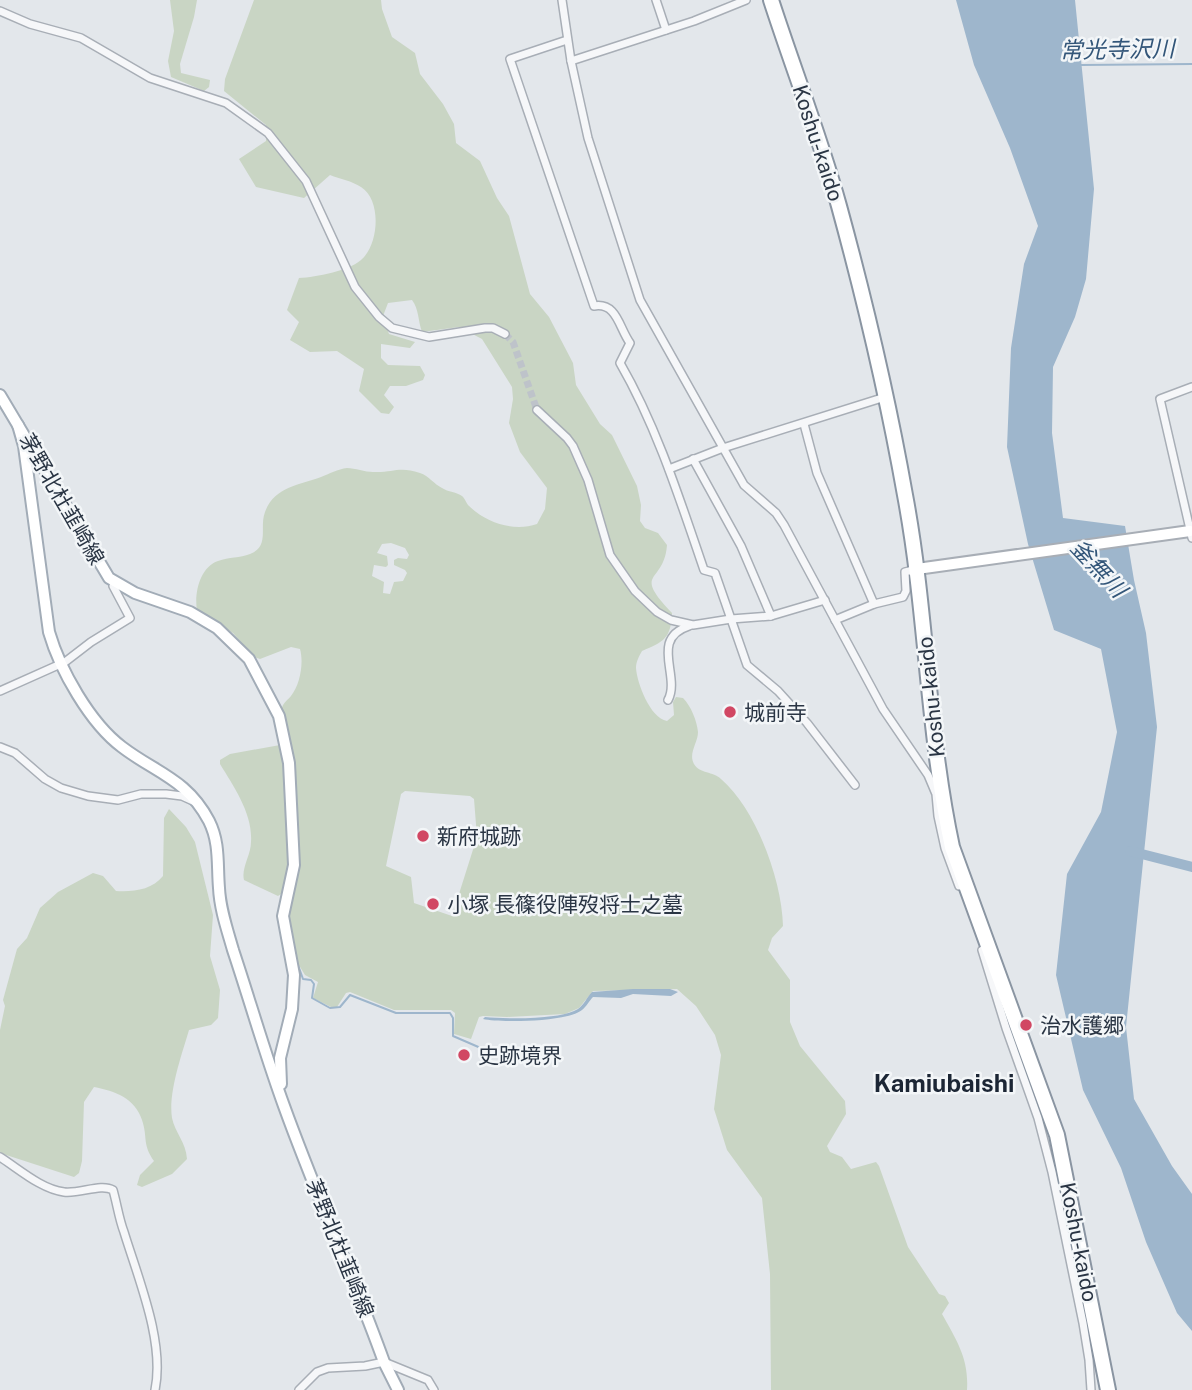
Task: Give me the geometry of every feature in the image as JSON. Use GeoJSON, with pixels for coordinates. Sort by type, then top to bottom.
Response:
{"type":"FeatureCollection","features":[{"type":"Feature","properties":{"kind":"highway","name":"Koshu-kaido"},"geometry":{"type":"LineString","coordinates":[[771,0],[838,205],[885,397],[920,568],[944,808],[952,847],[1056,1135],[1108,1390]]}},
{"type":"Feature","properties":{"kind":"main road","name":"茅野北杜韮崎線"},"geometry":{"type":"LineString","coordinates":[[0,395],[86,544],[114,583],[190,612],[217,628],[249,659],[279,716],[289,763],[294,865],[283,916],[294,975],[292,1009],[280,1058],[284,1105]]}},
{"type":"Feature","properties":{"kind":"main road","name":"茅野北杜韮崎線"},"geometry":{"type":"LineString","coordinates":[[18,425],[24,446],[49,632],[60,664],[107,734],[122,747],[186,788],[199,804],[217,841],[223,918],[284,1105],[384,1362],[398,1390]]}},
{"type":"Feature","properties":{"kind":"main road"},"geometry":{"type":"LineString","coordinates":[[920,568],[1187,534]]}},
{"type":"Feature","properties":{"kind":"street"},"geometry":{"type":"LineString","coordinates":[[562,0],[567,40],[587,138],[640,300],[744,485],[780,519],[883,709],[928,775],[936,794],[945,848],[959,886],[965,884]]}},
{"type":"Feature","properties":{"kind":"street"},"geometry":{"type":"LineString","coordinates":[[656,0],[666,30]]}},
{"type":"Feature","properties":{"kind":"street"},"geometry":{"type":"LineString","coordinates":[[571,61],[746,0]]}},
{"type":"Feature","properties":{"kind":"street"},"geometry":{"type":"LineString","coordinates":[[0,11],[30,24],[82,38],[150,78],[226,103],[268,132],[306,181],[355,287],[379,317],[392,328],[429,337],[485,328],[499,330],[505,334]]}},
{"type":"Feature","properties":{"kind":"street"},"geometry":{"type":"LineString","coordinates":[[567,40],[510,59],[594,306],[603,304],[611,307],[630,344],[620,363],[633,386],[669,469],[704,569],[715,573],[747,664],[786,699],[855,785]]}},
{"type":"Feature","properties":{"kind":"street"},"geometry":{"type":"LineString","coordinates":[[1187,534],[1160,399],[1192,387]]}},
{"type":"Feature","properties":{"kind":"street"},"geometry":{"type":"LineString","coordinates":[[669,469],[723,448],[885,397]]}},
{"type":"Feature","properties":{"kind":"street"},"geometry":{"type":"LineString","coordinates":[[537,410],[573,446],[588,480],[601,528],[616,566],[635,591],[657,612],[671,620],[693,625]]}},
{"type":"Feature","properties":{"kind":"street"},"geometry":{"type":"LineString","coordinates":[[804,424],[817,473],[874,604]]}},
{"type":"Feature","properties":{"kind":"street"},"geometry":{"type":"LineString","coordinates":[[693,459],[741,546],[771,616]]}},
{"type":"Feature","properties":{"kind":"street"},"geometry":{"type":"LineString","coordinates":[[835,620],[874,604],[903,597],[906,591],[904,574],[908,570],[920,568]]}},
{"type":"Feature","properties":{"kind":"street"},"geometry":{"type":"LineString","coordinates":[[0,691],[60,664],[130,618],[113,586],[114,583]]}},
{"type":"Feature","properties":{"kind":"street"},"geometry":{"type":"LineString","coordinates":[[668,700],[672,692],[667,666],[670,641],[678,630],[731,619],[771,616],[825,600]]}},
{"type":"Feature","properties":{"kind":"street"},"geometry":{"type":"LineString","coordinates":[[0,747],[15,753],[45,779],[61,788],[88,796],[118,800],[142,794],[166,794],[182,796],[199,804]]}},
{"type":"Feature","properties":{"kind":"street"},"geometry":{"type":"LineString","coordinates":[[988,944],[981,947],[1038,1118],[1052,1172],[1083,1323],[1091,1390]]}},
{"type":"Feature","properties":{"kind":"street"},"geometry":{"type":"LineString","coordinates":[[0,1157],[54,1190],[85,1192],[105,1187],[113,1190],[145,1294],[156,1356],[155,1390]]}},
{"type":"Feature","properties":{"kind":"street"},"geometry":{"type":"LineString","coordinates":[[299,1390],[317,1372],[328,1368],[384,1362],[428,1380],[434,1390]]}},
{"type":"Feature","properties":{"kind":"green space"},"geometry":{"type":"Polygon","coordinates":[[[170,0],[197,0],[180,64],[181,73],[210,80],[209,87],[204,91],[171,77],[168,61],[174,31],[170,0]]]}},
{"type":"Feature","properties":{"kind":"green space"},"geometry":{"type":"Polygon","coordinates":[[[254,0],[381,0],[392,37],[415,53],[420,74],[443,104],[454,124],[456,143],[480,161],[497,198],[509,216],[530,294],[549,317],[573,363],[576,385],[600,424],[612,435],[637,486],[641,505],[640,521],[645,528],[658,533],[667,545],[665,558],[652,583],[660,599],[672,613],[670,628],[665,638],[642,651],[639,657],[636,668],[642,691],[655,714],[667,721],[674,715],[673,702],[676,697],[686,701],[698,732],[692,756],[694,764],[721,779],[734,792],[765,846],[778,888],[783,926],[772,938],[768,950],[790,980],[790,1022],[800,1046],[845,1101],[846,1114],[827,1146],[830,1152],[842,1157],[851,1169],[876,1162],[879,1166],[908,1247],[939,1294],[945,1296],[949,1303],[942,1314],[964,1359],[967,1390],[771,1390],[770,1274],[762,1198],[727,1150],[714,1109],[721,1055],[715,1035],[696,1006],[677,989],[593,991],[579,1008],[565,1014],[483,1016],[479,1017],[471,1039],[454,1034],[455,1013],[451,1010],[394,1010],[350,992],[333,1008],[313,998],[318,982],[305,975],[297,962],[287,924],[296,871],[281,711],[299,680],[302,661],[300,649],[291,647],[260,659],[254,657],[233,633],[197,610],[196,596],[200,581],[212,564],[256,551],[262,541],[265,512],[274,497],[296,485],[344,469],[373,472],[407,470],[420,473],[444,489],[462,496],[468,505],[483,517],[519,527],[537,524],[545,509],[547,488],[520,452],[509,423],[512,387],[482,339],[459,327],[422,332],[412,300],[388,303],[383,316],[389,334],[415,342],[410,348],[381,344],[381,358],[388,365],[420,366],[425,375],[423,380],[406,386],[390,386],[384,395],[394,407],[389,414],[381,413],[359,391],[364,369],[337,351],[310,352],[290,340],[299,322],[287,310],[299,278],[332,273],[361,260],[372,244],[375,212],[368,193],[361,187],[330,175],[304,198],[256,187],[239,159],[266,141],[266,125],[224,91],[225,79],[254,0]],[[391,543],[382,544],[377,553],[387,556],[388,565],[374,565],[372,576],[384,582],[383,593],[390,594],[394,582],[403,581],[407,573],[394,565],[394,560],[407,559],[409,555],[405,548],[391,543]],[[405,791],[401,794],[386,866],[411,877],[414,903],[452,916],[477,837],[474,799],[470,796],[405,791]]]}},
{"type":"Feature","properties":{"kind":"green space"},"geometry":{"type":"Polygon","coordinates":[[[280,745],[284,748],[290,866],[284,892],[278,896],[244,880],[251,842],[249,821],[242,801],[220,760],[230,754],[280,745]]]}},
{"type":"Feature","properties":{"kind":"green space"},"geometry":{"type":"Polygon","coordinates":[[[169,809],[186,827],[195,842],[213,915],[210,956],[220,990],[218,1018],[211,1025],[189,1030],[174,1085],[172,1118],[187,1159],[172,1174],[142,1187],[137,1185],[140,1175],[154,1161],[148,1150],[139,1112],[123,1097],[94,1087],[84,1102],[82,1161],[79,1173],[74,1177],[0,1153],[0,1030],[5,1006],[3,1000],[17,949],[27,938],[40,908],[58,892],[93,873],[103,876],[116,891],[142,889],[159,881],[163,876],[164,818],[169,809]]]}},
{"type":"Feature","properties":{"kind":"water","name":"釜無川"},"geometry":{"type":"Polygon","coordinates":[[[956,0],[1075,0],[1094,189],[1086,279],[1075,317],[1053,367],[1052,433],[1063,518],[1125,526],[1146,633],[1157,727],[1126,1027],[1134,1099],[1172,1166],[1192,1194],[1192,1331],[1177,1313],[1146,1242],[1121,1168],[1083,1090],[1056,975],[1067,874],[1101,812],[1117,732],[1101,649],[1054,630],[1028,544],[1007,447],[1011,348],[1024,264],[1038,226],[1010,148],[974,65],[956,0]]]}},
{"type":"Feature","properties":{"kind":"water"},"geometry":{"type":"Polygon","coordinates":[[[670,989],[678,992],[671,996],[633,994],[621,998],[593,997],[584,1008],[574,1014],[549,1019],[483,1019],[546,1017],[570,1013],[578,1009],[592,992],[670,989]]]}},
{"type":"Feature","properties":{"kind":"waterway","name":"常光寺沢川"},"geometry":{"type":"LineString","coordinates":[[1081,65],[1192,64]]}},
{"type":"Feature","properties":{"kind":"waterway"},"geometry":{"type":"LineString","coordinates":[[1130,851],[1192,867]]}},
{"type":"Feature","properties":{"kind":"waterway"},"geometry":{"type":"LineString","coordinates":[[298,965],[303,979],[311,980],[314,984],[312,998],[330,1008],[340,1007],[350,995],[396,1013],[450,1013],[453,1018],[453,1036],[483,1049]]}},
{"type":"Feature","properties":{"kind":"tunnel"},"geometry":{"type":"LineString","coordinates":[[505,334],[513,342],[537,410]]}},
{"type":"Feature","properties":{"kind":"place","name":"城前寺"},"geometry":{"type":"Point","coordinates":[730,712]}},
{"type":"Feature","properties":{"kind":"place","name":"新府城跡"},"geometry":{"type":"Point","coordinates":[423,836]}},
{"type":"Feature","properties":{"kind":"place","name":"小塚 長篠役陣歿将士之墓"},"geometry":{"type":"Point","coordinates":[433,904]}},
{"type":"Feature","properties":{"kind":"place","name":"治水護郷"},"geometry":{"type":"Point","coordinates":[1026,1025]}},
{"type":"Feature","properties":{"kind":"place","name":"史跡境界"},"geometry":{"type":"Point","coordinates":[464,1055]}},
{"type":"Feature","properties":{"kind":"district","name":"Kamiubaishi"},"geometry":{"type":"Point","coordinates":[944,1083]}}]}
